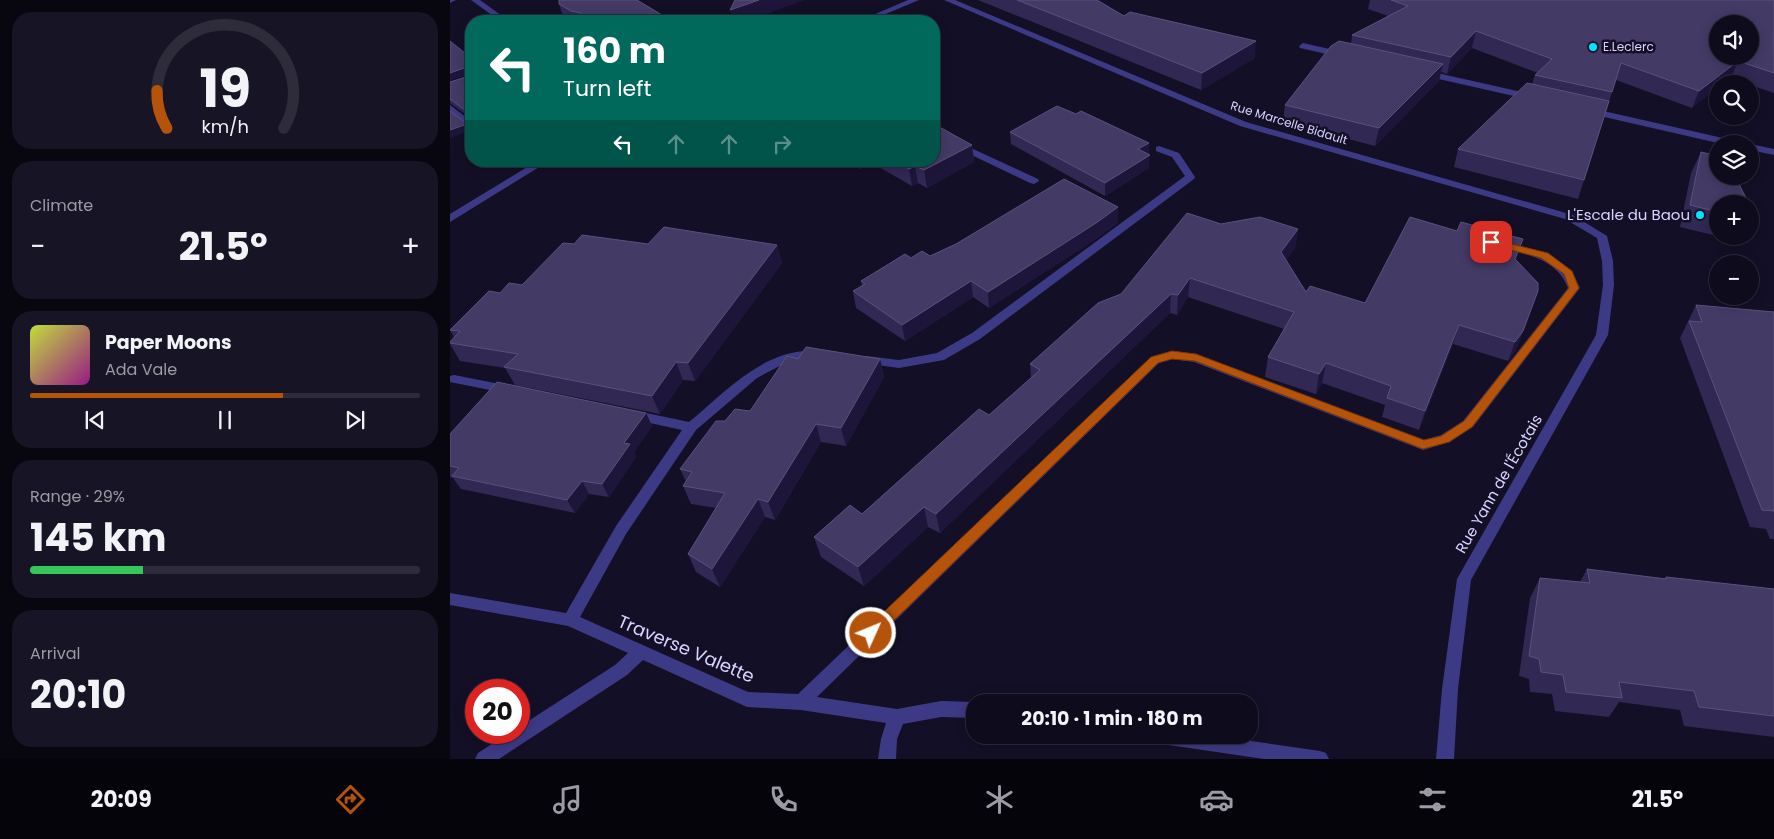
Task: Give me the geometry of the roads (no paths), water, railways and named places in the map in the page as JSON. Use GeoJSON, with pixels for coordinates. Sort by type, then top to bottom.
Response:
{"type":"FeatureCollection","features":[{"type":"Feature","properties":{"kind":"street"},"geometry":{"type":"LineString","coordinates":[[475,0],[496,15]]}},
{"type":"Feature","properties":{"kind":"street"},"geometry":{"type":"LineString","coordinates":[[877,15],[914,0]]}},
{"type":"Feature","properties":{"kind":"street","name":"Rue Marcelle Bidault"},"geometry":{"type":"LineString","coordinates":[[948,0],[1243,124],[1569,217],[1602,236]]}},
{"type":"Feature","properties":{"kind":"street"},"geometry":{"type":"LineString","coordinates":[[1303,46],[1351,56]]}},
{"type":"Feature","properties":{"kind":"street"},"geometry":{"type":"LineString","coordinates":[[1419,72],[1544,100]]}},
{"type":"Feature","properties":{"kind":"street"},"geometry":{"type":"LineString","coordinates":[[450,108],[465,121]]}},
{"type":"Feature","properties":{"kind":"street"},"geometry":{"type":"LineString","coordinates":[[1582,109],[1709,138]]}},
{"type":"Feature","properties":{"kind":"street"},"geometry":{"type":"LineString","coordinates":[[940,137],[1034,181]]}},
{"type":"Feature","properties":{"kind":"street"},"geometry":{"type":"LineString","coordinates":[[851,358],[899,364],[940,357],[976,336],[1190,177],[1176,155],[1159,149]]}},
{"type":"Feature","properties":{"kind":"street"},"geometry":{"type":"LineString","coordinates":[[1759,149],[1774,152]]}},
{"type":"Feature","properties":{"kind":"street"},"geometry":{"type":"LineString","coordinates":[[450,219],[534,167]]}},
{"type":"Feature","properties":{"kind":"street","name":"Rue Yann de l'Écotais"},"geometry":{"type":"LineString","coordinates":[[1445,759],[1450,689],[1464,579],[1602,335],[1607,312],[1609,284],[1608,255],[1602,236]]}},
{"type":"Feature","properties":{"kind":"street"},"geometry":{"type":"LineString","coordinates":[[800,702],[1154,360],[1172,355],[1196,358],[1423,445],[1445,439],[1468,424],[1574,288],[1568,273],[1544,256],[1497,243]]}},
{"type":"Feature","properties":{"kind":"street"},"geometry":{"type":"LineString","coordinates":[[570,620],[621,530],[691,427],[753,375],[789,356],[813,353],[832,356]]}},
{"type":"Feature","properties":{"kind":"street"},"geometry":{"type":"LineString","coordinates":[[454,379],[521,392]]}},
{"type":"Feature","properties":{"kind":"street"},"geometry":{"type":"LineString","coordinates":[[615,412],[691,427]]}},
{"type":"Feature","properties":{"kind":"street","name":"Traverse Valette"},"geometry":{"type":"LineString","coordinates":[[450,599],[570,620],[746,699],[800,702],[897,717],[942,709],[966,710]]}},
{"type":"Feature","properties":{"kind":"street"},"geometry":{"type":"LineString","coordinates":[[484,759],[621,670],[640,652]]}},
{"type":"Feature","properties":{"kind":"street"},"geometry":{"type":"LineString","coordinates":[[887,759],[889,739],[897,717]]}},
{"type":"Feature","properties":{"kind":"street"},"geometry":{"type":"LineString","coordinates":[[1217,744],[1320,759]]}},
{"type":"Feature","properties":{"kind":"place","name":"E.Leclerc"},"geometry":{"type":"Point","coordinates":[1593,47]}},
{"type":"Feature","properties":{"kind":"place","name":"L'Escale du Baou"},"geometry":{"type":"Point","coordinates":[1700,215]}}]}
